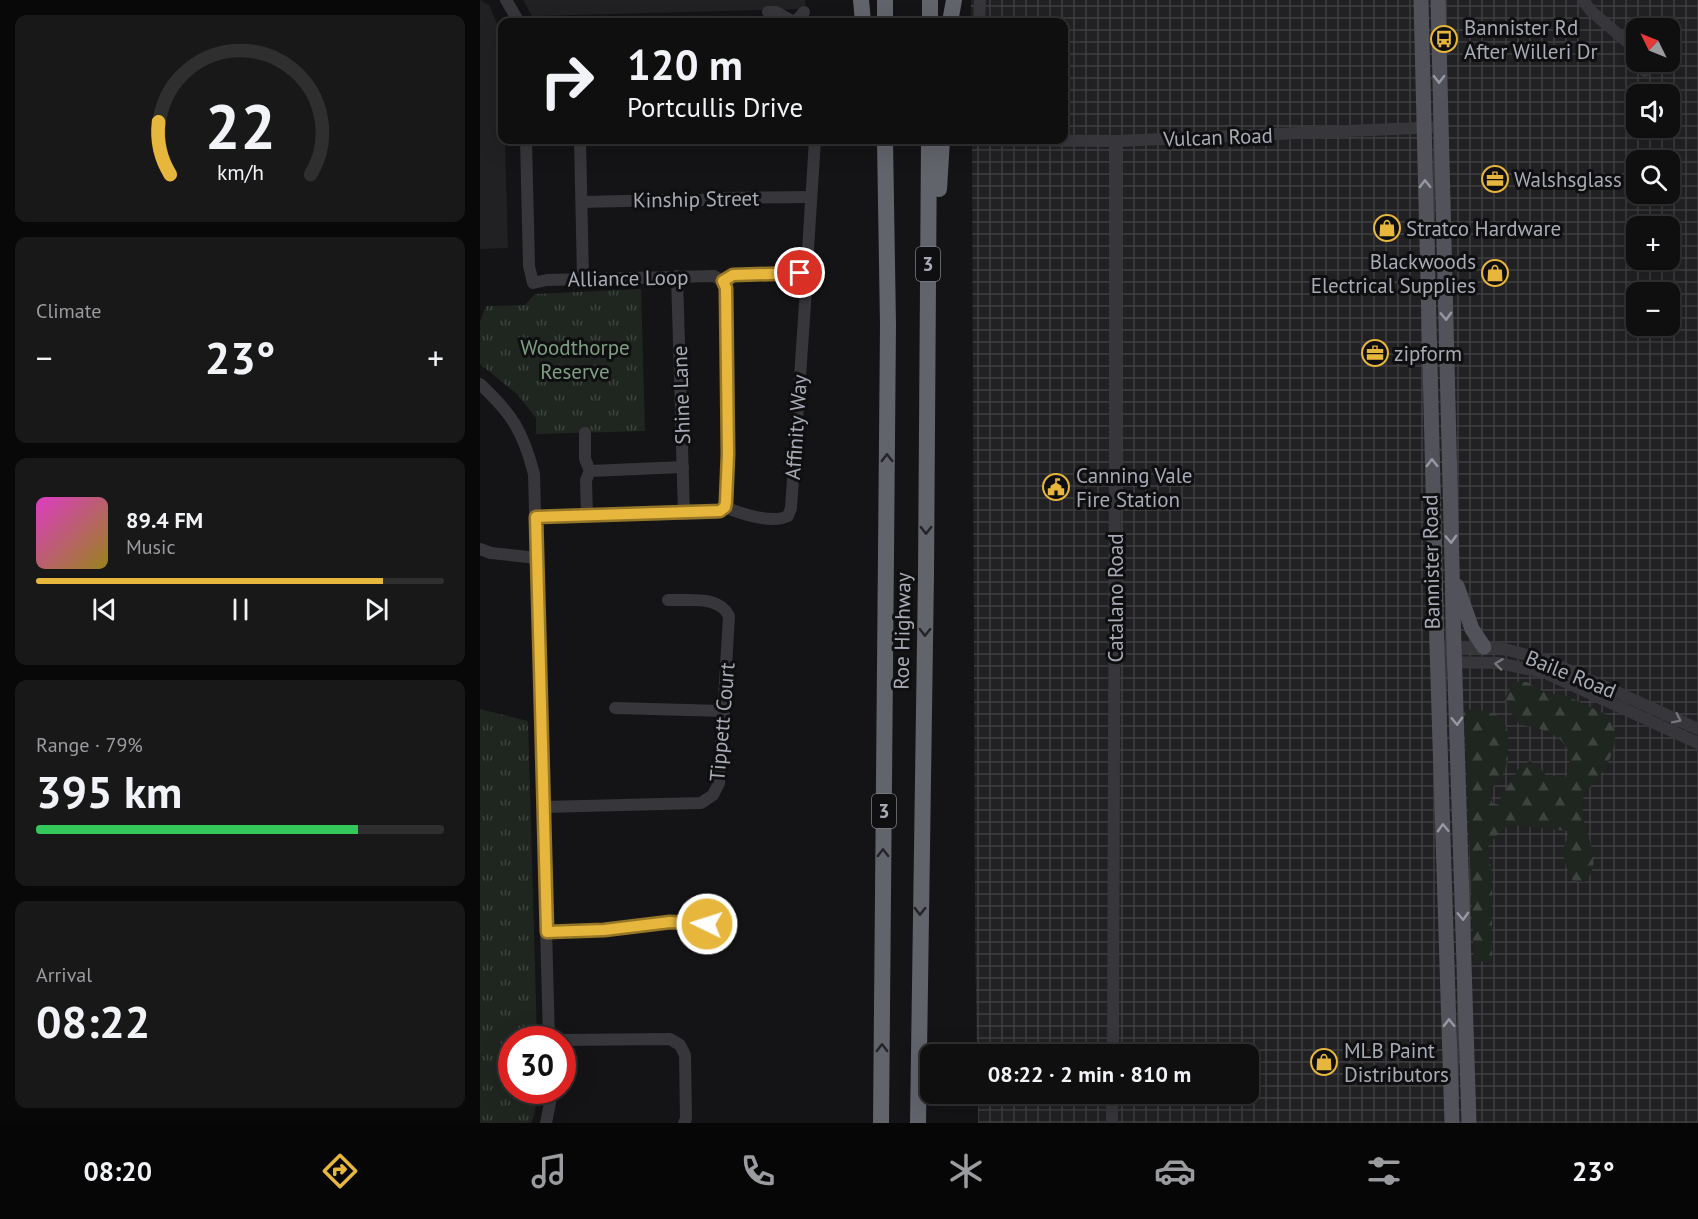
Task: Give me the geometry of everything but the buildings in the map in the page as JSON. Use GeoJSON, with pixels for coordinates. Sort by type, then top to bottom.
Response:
{"type":"FeatureCollection","features":[{"type":"Feature","properties":{"kind":"highway"},"geometry":{"type":"LineString","coordinates":[[861,0],[863,18]]}},
{"type":"Feature","properties":{"kind":"highway"},"geometry":{"type":"LineString","coordinates":[[885,0],[885,18]]}},
{"type":"Feature","properties":{"kind":"highway"},"geometry":{"type":"LineString","coordinates":[[930,0],[930,18]]}},
{"type":"Feature","properties":{"kind":"highway"},"geometry":{"type":"LineString","coordinates":[[951,18],[954,0]]}},
{"type":"Feature","properties":{"kind":"highway"},"geometry":{"type":"LineString","coordinates":[[873,144],[877,244],[888,325]]}},
{"type":"Feature","properties":{"kind":"highway","name":"Roe Highway"},"geometry":{"type":"LineString","coordinates":[[881,1123],[888,325],[885,144]]}},
{"type":"Feature","properties":{"kind":"highway","name":"Roe Highway"},"geometry":{"type":"LineString","coordinates":[[918,1123],[929,144]]}},
{"type":"Feature","properties":{"kind":"highway"},"geometry":{"type":"LineString","coordinates":[[927,388],[942,144]]}},
{"type":"Feature","properties":{"kind":"main road","name":"Bannister Road"},"geometry":{"type":"LineString","coordinates":[[1421,0],[1437,654],[1452,1123]]}},
{"type":"Feature","properties":{"kind":"main road","name":"Bannister Road"},"geometry":{"type":"LineString","coordinates":[[1438,0],[1454,646],[1469,1123]]}},
{"type":"Feature","properties":{"kind":"main road"},"geometry":{"type":"LineString","coordinates":[[1452,572],[1472,630],[1484,647]]}},
{"type":"Feature","properties":{"kind":"street"},"geometry":{"type":"LineString","coordinates":[[506,0],[517,18]]}},
{"type":"Feature","properties":{"kind":"street"},"geometry":{"type":"LineString","coordinates":[[979,18],[980,0]]}},
{"type":"Feature","properties":{"kind":"street"},"geometry":{"type":"LineString","coordinates":[[1583,0],[1626,41]]}},
{"type":"Feature","properties":{"kind":"street"},"geometry":{"type":"LineString","coordinates":[[768,12],[776,12],[787,18]]}},
{"type":"Feature","properties":{"kind":"street"},"geometry":{"type":"LineString","coordinates":[[798,18],[804,12]]}},
{"type":"Feature","properties":{"kind":"street","name":"Vulcan Road"},"geometry":{"type":"LineString","coordinates":[[1068,141],[1116,141],[1441,127]]}},
{"type":"Feature","properties":{"kind":"street","name":"Catalano Road"},"geometry":{"type":"LineString","coordinates":[[1113,1044],[1116,141]]}},
{"type":"Feature","properties":{"kind":"street","name":"Alliance Loop"},"geometry":{"type":"LineString","coordinates":[[526,144],[529,266],[533,284],[547,280],[677,276],[714,276],[723,281],[733,275],[800,273]]}},
{"type":"Feature","properties":{"kind":"street"},"geometry":{"type":"LineString","coordinates":[[580,144],[583,278]]}},
{"type":"Feature","properties":{"kind":"street"},"geometry":{"type":"LineString","coordinates":[[800,273],[807,265],[815,144]]}},
{"type":"Feature","properties":{"kind":"street","name":"Kinship Street"},"geometry":{"type":"LineString","coordinates":[[582,202],[664,200],[682,202],[720,198],[811,197]]}},
{"type":"Feature","properties":{"kind":"street","name":"Affinity Way"},"geometry":{"type":"LineString","coordinates":[[725,507],[769,519],[781,519],[788,516],[791,508],[806,289],[800,273]]}},
{"type":"Feature","properties":{"kind":"street","name":"Shine Lane"},"geometry":{"type":"LineString","coordinates":[[677,276],[684,514]]}},
{"type":"Feature","properties":{"kind":"street"},"geometry":{"type":"LineString","coordinates":[[536,517],[716,513],[725,507],[728,454],[726,288],[723,281]]}},
{"type":"Feature","properties":{"kind":"street"},"geometry":{"type":"LineString","coordinates":[[480,384],[505,409],[526,444],[534,474],[549,1026]]}},
{"type":"Feature","properties":{"kind":"street"},"geometry":{"type":"LineString","coordinates":[[585,433],[585,459],[590,471],[586,480],[587,516]]}},
{"type":"Feature","properties":{"kind":"street"},"geometry":{"type":"LineString","coordinates":[[590,471],[683,467]]}},
{"type":"Feature","properties":{"kind":"street"},"geometry":{"type":"LineString","coordinates":[[480,549],[491,553],[537,558]]}},
{"type":"Feature","properties":{"kind":"street","name":"Tippett Court"},"geometry":{"type":"LineString","coordinates":[[543,807],[701,803],[713,795],[719,783],[730,623],[727,610],[716,602],[668,600]]}},
{"type":"Feature","properties":{"kind":"street","name":"Baile Road"},"geometry":{"type":"LineString","coordinates":[[1437,654],[1454,646],[1484,647],[1508,650],[1546,660],[1634,707]]}},
{"type":"Feature","properties":{"kind":"street","name":"Baile Road"},"geometry":{"type":"LineString","coordinates":[[1437,654],[1455,662],[1499,663],[1545,673],[1653,715],[1698,729]]}},
{"type":"Feature","properties":{"kind":"street"},"geometry":{"type":"LineString","coordinates":[[615,708],[724,711]]}},
{"type":"Feature","properties":{"kind":"street","name":"Baile Road"},"geometry":{"type":"LineString","coordinates":[[1653,715],[1698,743]]}},
{"type":"Feature","properties":{"kind":"street"},"geometry":{"type":"LineString","coordinates":[[547,932],[604,930],[670,922],[707,924]]}},
{"type":"Feature","properties":{"kind":"street"},"geometry":{"type":"LineString","coordinates":[[576,1040],[670,1039],[680,1045],[685,1055],[686,1119],[684,1123]]}},
{"type":"Feature","properties":{"kind":"street"},"geometry":{"type":"LineString","coordinates":[[546,1123],[550,1104]]}},
{"type":"Feature","properties":{"kind":"street"},"geometry":{"type":"LineString","coordinates":[[1112,1104],[1112,1123]]}},
{"type":"Feature","properties":{"kind":"shaded area"},"geometry":{"type":"Polygon","coordinates":[[[480,0],[489,5],[498,26],[498,144],[505,144],[508,248],[480,249],[480,0]]]}},
{"type":"Feature","properties":{"kind":"shaded area"},"geometry":{"type":"Polygon","coordinates":[[[523,0],[805,0],[806,9],[532,16],[523,0]]]}},
{"type":"Feature","properties":{"kind":"shaded area"},"geometry":{"type":"Polygon","coordinates":[[[971,0],[1698,0],[1698,1123],[978,1123],[978,1104],[1259,1104],[1259,1044],[977,1044],[972,144],[1068,144],[1068,18],[971,18],[971,0]]]}},
{"type":"Feature","properties":{"kind":"green space","name":"Woodthorpe Reserve"},"geometry":{"type":"Polygon","coordinates":[[[641,289],[645,431],[536,434],[536,418],[518,395],[480,364],[480,322],[486,306],[525,305],[535,294],[641,289]]]}},
{"type":"Feature","properties":{"kind":"green space"},"geometry":{"type":"Polygon","coordinates":[[[1514,682],[1527,682],[1546,693],[1567,696],[1609,716],[1615,732],[1615,742],[1606,766],[1596,781],[1584,792],[1583,818],[1593,853],[1593,868],[1590,875],[1585,882],[1573,881],[1565,864],[1564,848],[1568,836],[1567,831],[1511,825],[1501,830],[1487,848],[1492,874],[1492,961],[1474,962],[1464,712],[1473,708],[1495,714],[1503,720],[1508,731],[1508,758],[1504,773],[1491,790],[1492,803],[1500,805],[1501,793],[1508,787],[1520,766],[1530,761],[1546,775],[1566,777],[1569,767],[1568,751],[1560,740],[1546,731],[1521,724],[1514,718],[1505,698],[1514,682]]]}},
{"type":"Feature","properties":{"kind":"green space"},"geometry":{"type":"Polygon","coordinates":[[[480,709],[528,721],[537,1026],[498,1026],[498,1104],[536,1104],[531,1123],[480,1123],[480,709]]]}},
{"type":"Feature","properties":{"kind":"place","name":"Bannister Rd After Willeri Dr"},"geometry":{"type":"Point","coordinates":[1444,39]}},
{"type":"Feature","properties":{"kind":"place","name":"Walshsglass"},"geometry":{"type":"Point","coordinates":[1495,179]}},
{"type":"Feature","properties":{"kind":"place","name":"Stratco Hardware"},"geometry":{"type":"Point","coordinates":[1387,228]}},
{"type":"Feature","properties":{"kind":"place","name":"Blackwoods Electrical Supplies"},"geometry":{"type":"Point","coordinates":[1495,273]}},
{"type":"Feature","properties":{"kind":"place","name":"zipform"},"geometry":{"type":"Point","coordinates":[1375,353]}},
{"type":"Feature","properties":{"kind":"place","name":"Canning Vale Fire Station"},"geometry":{"type":"Point","coordinates":[1056,487]}},
{"type":"Feature","properties":{"kind":"place","name":"MLB Paint Distributors"},"geometry":{"type":"Point","coordinates":[1324,1062]}},
{"type":"Feature","properties":{"kind":"route"},"geometry":{"type":"LineString","coordinates":[[707,924],[670,922],[604,930],[547,932],[536,517],[716,513],[725,507],[728,454],[726,288],[723,281],[733,275],[800,273]]}}]}
